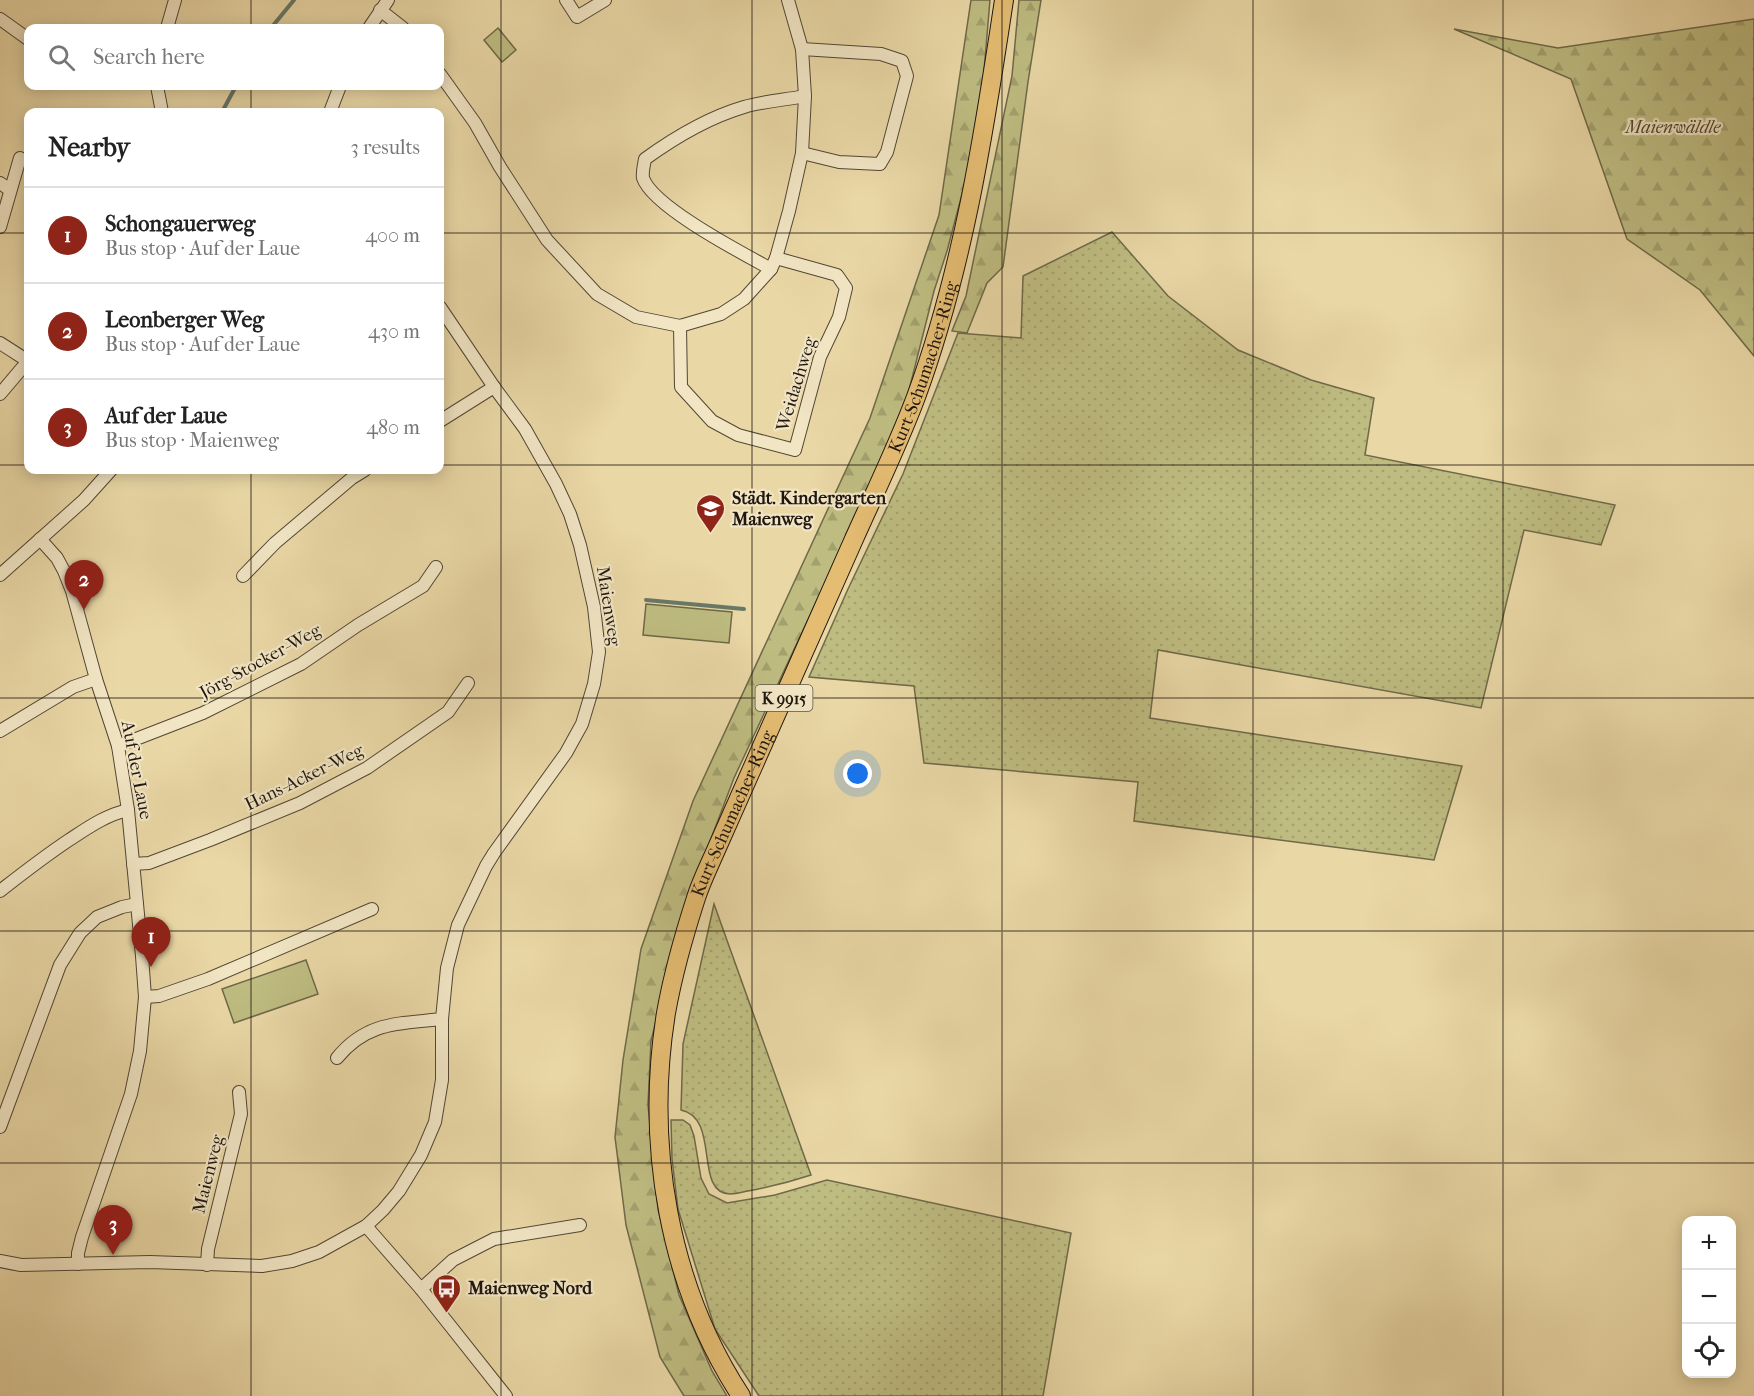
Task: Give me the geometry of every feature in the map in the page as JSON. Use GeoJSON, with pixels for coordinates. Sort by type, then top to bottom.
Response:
{"type":"FeatureCollection","features":[{"type":"Feature","properties":{"kind":"main road","name":"Kurt-Schumacher-Ring"},"geometry":{"type":"LineString","coordinates":[[741,1396],[723,1368],[702,1322],[678,1256],[668,1213],[661,1159],[659,1110],[666,1013],[697,894],[916,397],[947,298],[972,190],[1004,0]]}},
{"type":"Feature","properties":{"kind":"street"},"geometry":{"type":"LineString","coordinates":[[168,24],[175,0]]}},
{"type":"Feature","properties":{"kind":"street"},"geometry":{"type":"LineString","coordinates":[[566,0],[578,17],[605,0]]}},
{"type":"Feature","properties":{"kind":"street"},"geometry":{"type":"LineString","coordinates":[[444,80],[475,123],[547,240],[597,294],[636,317],[680,326],[721,315],[744,299],[774,263],[802,153],[805,96],[802,50],[788,0]]}},
{"type":"Feature","properties":{"kind":"street"},"geometry":{"type":"LineString","coordinates":[[372,24],[384,5],[400,24]]}},
{"type":"Feature","properties":{"kind":"street"},"geometry":{"type":"LineString","coordinates":[[0,19],[24,36]]}},
{"type":"Feature","properties":{"kind":"street"},"geometry":{"type":"LineString","coordinates":[[802,50],[881,54],[902,61],[907,76],[887,152],[880,164],[839,162],[802,153]]}},
{"type":"Feature","properties":{"kind":"street"},"geometry":{"type":"LineString","coordinates":[[159,90],[161,108]]}},
{"type":"Feature","properties":{"kind":"street"},"geometry":{"type":"LineString","coordinates":[[332,108],[338,90]]}},
{"type":"Feature","properties":{"kind":"street","name":"Weidachweg"},"geometry":{"type":"LineString","coordinates":[[680,326],[681,387],[712,421],[738,435],[795,450],[820,357],[839,317],[846,288],[837,275],[774,263],[692,224],[651,192],[643,176],[645,159],[671,140],[745,106],[805,96]]}},
{"type":"Feature","properties":{"kind":"street"},"geometry":{"type":"LineString","coordinates":[[0,227],[5,186],[20,158]]}},
{"type":"Feature","properties":{"kind":"street","name":"Maienweg"},"geometry":{"type":"LineString","coordinates":[[0,1261],[21,1265],[150,1262],[262,1266],[292,1262],[319,1252],[366,1226],[399,1191],[421,1155],[435,1122],[442,1080],[442,1019],[447,968],[458,925],[494,853],[566,753],[582,724],[594,684],[599,652],[594,607],[580,545],[570,514],[525,429],[444,313]]}},
{"type":"Feature","properties":{"kind":"street"},"geometry":{"type":"LineString","coordinates":[[0,344],[24,359]]}},
{"type":"Feature","properties":{"kind":"street"},"geometry":{"type":"LineString","coordinates":[[0,394],[24,366]]}},
{"type":"Feature","properties":{"kind":"street"},"geometry":{"type":"LineString","coordinates":[[444,418],[494,387]]}},
{"type":"Feature","properties":{"kind":"street"},"geometry":{"type":"LineString","coordinates":[[0,575],[84,500],[107,474]]}},
{"type":"Feature","properties":{"kind":"street"},"geometry":{"type":"LineString","coordinates":[[243,576],[274,543],[360,474]]}},
{"type":"Feature","properties":{"kind":"street","name":"Auf der Laue"},"geometry":{"type":"LineString","coordinates":[[40,539],[57,558],[72,591],[96,679],[118,746],[128,810],[145,997],[140,1051],[130,1094],[82,1237],[78,1264]]}},
{"type":"Feature","properties":{"kind":"street","name":"Jörg-Stocker-Weg"},"geometry":{"type":"LineString","coordinates":[[118,746],[203,714],[301,664],[358,625],[423,586],[436,567]]}},
{"type":"Feature","properties":{"kind":"street"},"geometry":{"type":"LineString","coordinates":[[0,731],[73,687],[96,679]]}},
{"type":"Feature","properties":{"kind":"street","name":"Hans-Acker-Weg"},"geometry":{"type":"LineString","coordinates":[[133,864],[149,862],[210,840],[300,803],[367,768],[448,712],[468,683]]}},
{"type":"Feature","properties":{"kind":"street"},"geometry":{"type":"LineString","coordinates":[[0,891],[34,864],[100,820],[128,810]]}},
{"type":"Feature","properties":{"kind":"street"},"geometry":{"type":"LineString","coordinates":[[0,1127],[60,965],[80,933],[97,917],[137,904]]}},
{"type":"Feature","properties":{"kind":"street"},"geometry":{"type":"LineString","coordinates":[[145,997],[159,996],[208,979],[372,909]]}},
{"type":"Feature","properties":{"kind":"street"},"geometry":{"type":"LineString","coordinates":[[338,1058],[348,1044],[361,1035],[380,1027],[442,1019]]}},
{"type":"Feature","properties":{"kind":"street","name":"Maienweg"},"geometry":{"type":"LineString","coordinates":[[207,1265],[208,1249],[242,1114],[239,1092]]}},
{"type":"Feature","properties":{"kind":"street"},"geometry":{"type":"LineString","coordinates":[[421,1289],[453,1260],[494,1239],[580,1225]]}},
{"type":"Feature","properties":{"kind":"street"},"geometry":{"type":"LineString","coordinates":[[366,1226],[421,1289],[506,1396]]}},
{"type":"Feature","properties":{"kind":"green space"},"geometry":{"type":"Polygon","coordinates":[[[971,0],[990,0],[982,94],[966,179],[908,394],[868,491],[734,778],[681,918],[651,1041],[648,1105],[658,1209],[679,1295],[712,1371],[727,1396],[684,1396],[660,1357],[626,1225],[615,1137],[623,1060],[641,949],[693,801],[870,418],[939,215],[971,0]]]}},
{"type":"Feature","properties":{"kind":"green space"},"geometry":{"type":"Polygon","coordinates":[[[1019,0],[1041,0],[1003,267],[987,283],[967,333],[952,331],[966,296],[1012,76],[1019,0]]]}},
{"type":"Feature","properties":{"kind":"green space","name":"Maienwäldle"},"geometry":{"type":"Polygon","coordinates":[[[1754,19],[1754,356],[1700,290],[1627,239],[1571,79],[1454,29],[1558,48],[1754,19]]]}},
{"type":"Feature","properties":{"kind":"green space"},"geometry":{"type":"Polygon","coordinates":[[[498,28],[516,50],[502,62],[484,40],[498,28]]]}},
{"type":"Feature","properties":{"kind":"green space"},"geometry":{"type":"Polygon","coordinates":[[[1112,232],[1168,296],[1238,350],[1311,380],[1374,398],[1365,455],[1615,505],[1601,545],[1524,530],[1481,708],[1158,650],[1150,718],[1462,766],[1434,860],[1134,821],[1138,782],[924,763],[914,686],[809,677],[903,474],[958,333],[1021,338],[1023,276],[1112,232]]]}},
{"type":"Feature","properties":{"kind":"green space"},"geometry":{"type":"Polygon","coordinates":[[[646,604],[732,612],[729,643],[643,635],[646,604]]]}},
{"type":"Feature","properties":{"kind":"green space"},"geometry":{"type":"Polygon","coordinates":[[[714,904],[811,1175],[732,1194],[719,1190],[712,1182],[700,1126],[693,1116],[681,1110],[683,1044],[714,904]]]}},
{"type":"Feature","properties":{"kind":"green space"},"geometry":{"type":"Polygon","coordinates":[[[306,960],[318,994],[234,1023],[222,989],[306,960]]]}},
{"type":"Feature","properties":{"kind":"green space"},"geometry":{"type":"Polygon","coordinates":[[[671,1120],[683,1120],[690,1125],[701,1178],[709,1194],[727,1203],[775,1195],[827,1180],[1071,1233],[1043,1396],[759,1396],[715,1329],[678,1209],[672,1159],[671,1120]]]}},
{"type":"Feature","properties":{"kind":"waterway"},"geometry":{"type":"LineString","coordinates":[[274,24],[294,0]]}},
{"type":"Feature","properties":{"kind":"waterway"},"geometry":{"type":"LineString","coordinates":[[224,108],[234,90]]}},
{"type":"Feature","properties":{"kind":"waterway"},"geometry":{"type":"LineString","coordinates":[[646,600],[744,609]]}},
{"type":"Feature","properties":{"kind":"place","name":"Städt. Kindergarten Maienweg"},"geometry":{"type":"Point","coordinates":[711,534]}},
{"type":"Feature","properties":{"kind":"place","name":"Leonberger Weg"},"geometry":{"type":"Point","coordinates":[84,610]}},
{"type":"Feature","properties":{"kind":"place","name":"Schongauerweg"},"geometry":{"type":"Point","coordinates":[151,967]}},
{"type":"Feature","properties":{"kind":"place","name":"Auf der Laue"},"geometry":{"type":"Point","coordinates":[113,1255]}},
{"type":"Feature","properties":{"kind":"place","name":"Maienweg Nord"},"geometry":{"type":"Point","coordinates":[447,1314]}}]}
